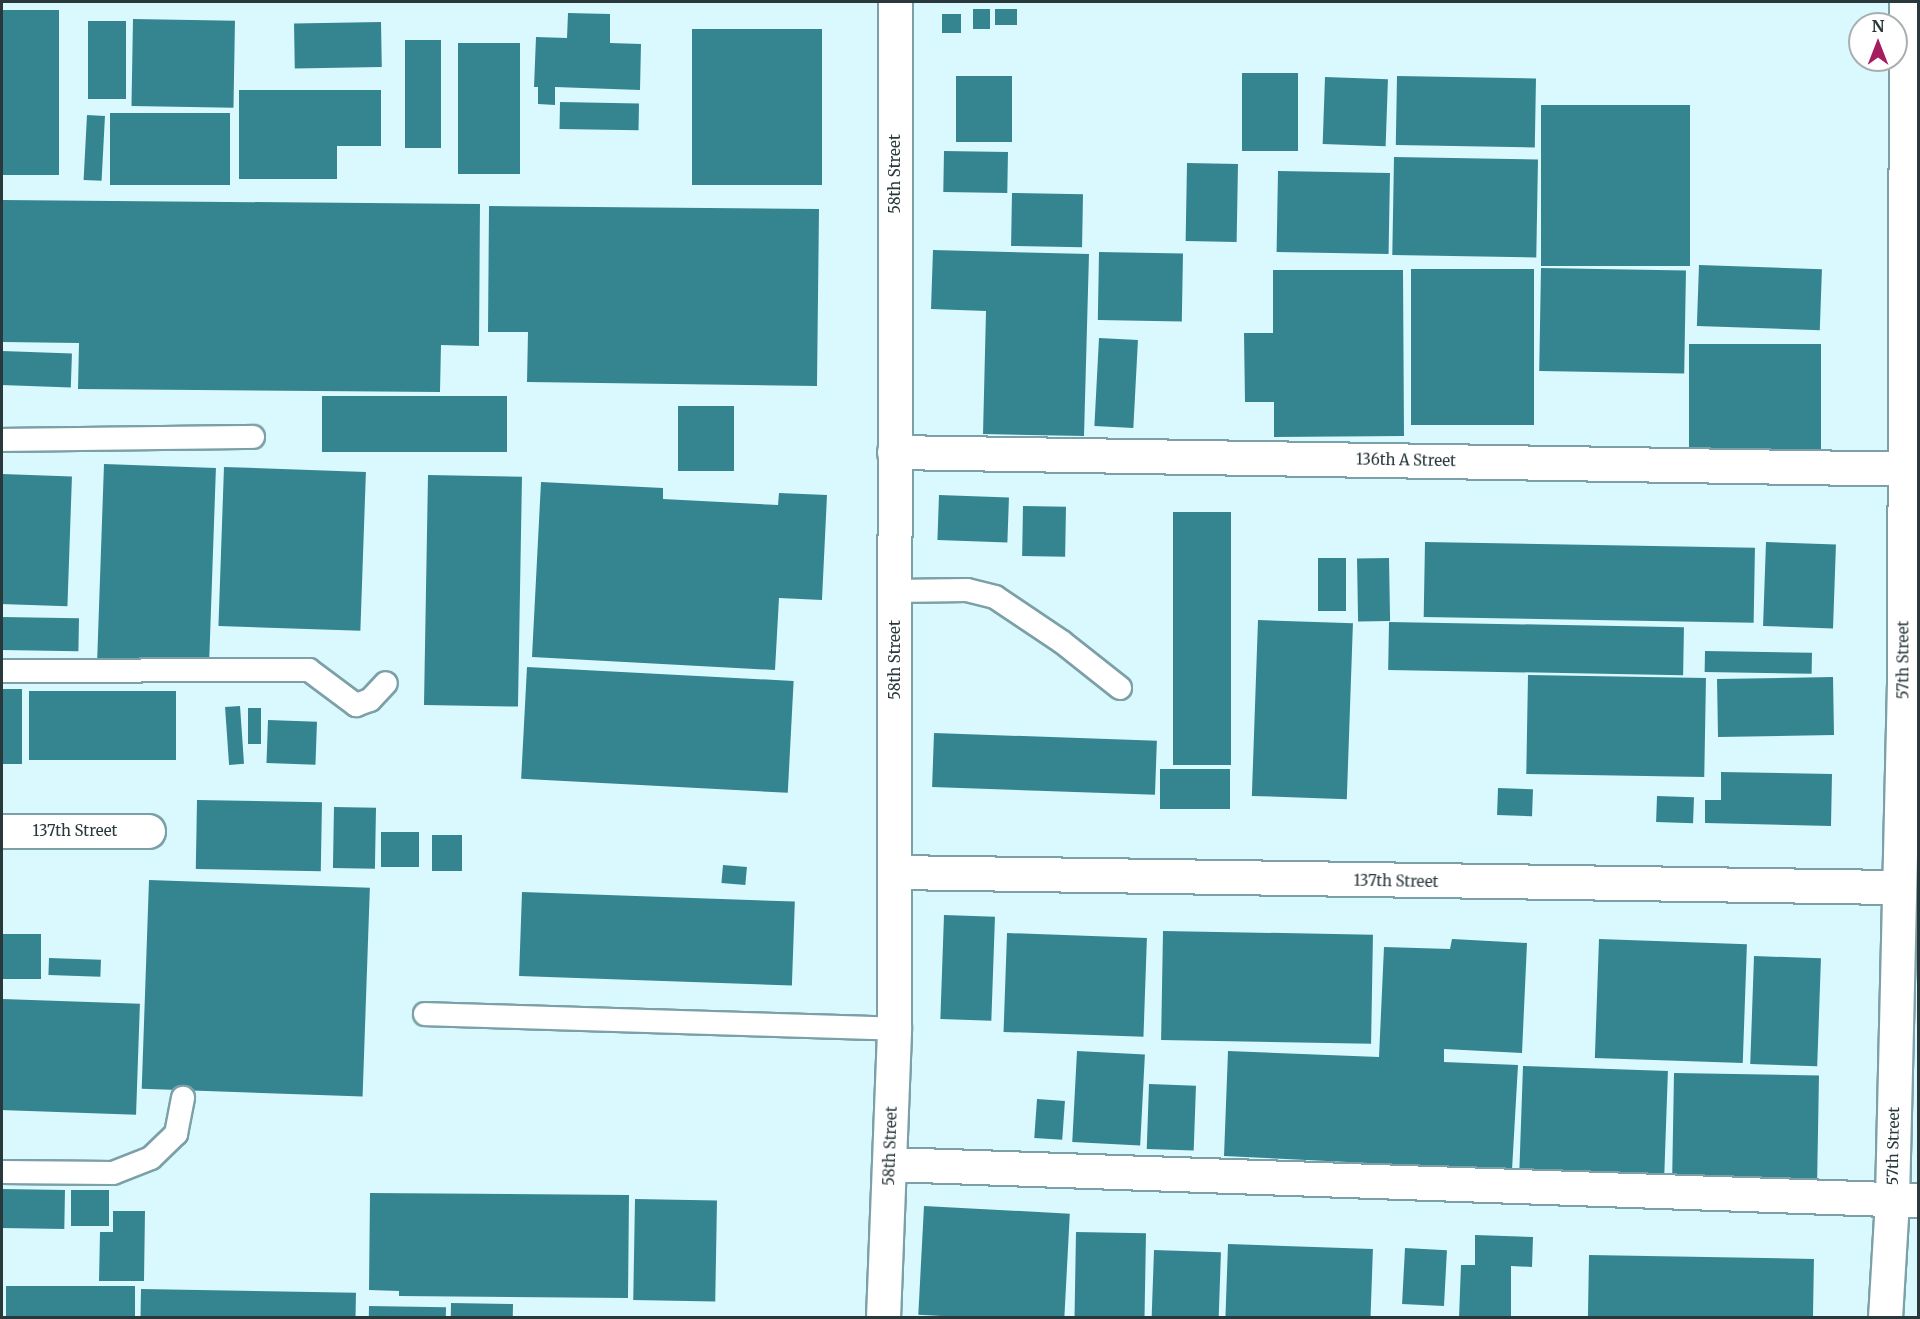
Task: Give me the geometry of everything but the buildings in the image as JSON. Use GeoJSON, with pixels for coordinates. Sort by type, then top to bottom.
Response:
{"type":"FeatureCollection","features":[{"type":"Feature","properties":{"kind":"street","name":"58th Street"},"geometry":{"type":"LineString","coordinates":[[883,1317],[894,1029],[895,2]]}},
{"type":"Feature","properties":{"kind":"street","name":"57th Street"},"geometry":{"type":"LineString","coordinates":[[1885,1317],[1905,1199],[1898,887],[1910,469],[1906,2]]}},
{"type":"Feature","properties":{"kind":"street","name":"136th A Street"},"geometry":{"type":"LineString","coordinates":[[894,452],[1910,469]]}},
{"type":"Feature","properties":{"kind":"street","name":"137th Street"},"geometry":{"type":"LineString","coordinates":[[2,831],[148,831]]}},
{"type":"Feature","properties":{"kind":"street","name":"137th Street"},"geometry":{"type":"LineString","coordinates":[[894,872],[1898,887]]}},
{"type":"Feature","properties":{"kind":"street"},"geometry":{"type":"LineString","coordinates":[[890,1164],[1905,1199]]}},
{"type":"Feature","properties":{"kind":"lane"},"geometry":{"type":"LineString","coordinates":[[2,440],[254,437]]}},
{"type":"Feature","properties":{"kind":"lane"},"geometry":{"type":"LineString","coordinates":[[895,591],[967,590],[995,597],[1053,635],[1120,688]]}},
{"type":"Feature","properties":{"kind":"lane"},"geometry":{"type":"LineString","coordinates":[[2,671],[309,670],[356,705],[370,700],[386,683]]}},
{"type":"Feature","properties":{"kind":"lane"},"geometry":{"type":"LineString","coordinates":[[425,1014],[894,1029]]}},
{"type":"Feature","properties":{"kind":"lane"},"geometry":{"type":"LineString","coordinates":[[2,1172],[113,1173],[151,1158],[176,1134],[183,1098]]}}]}
